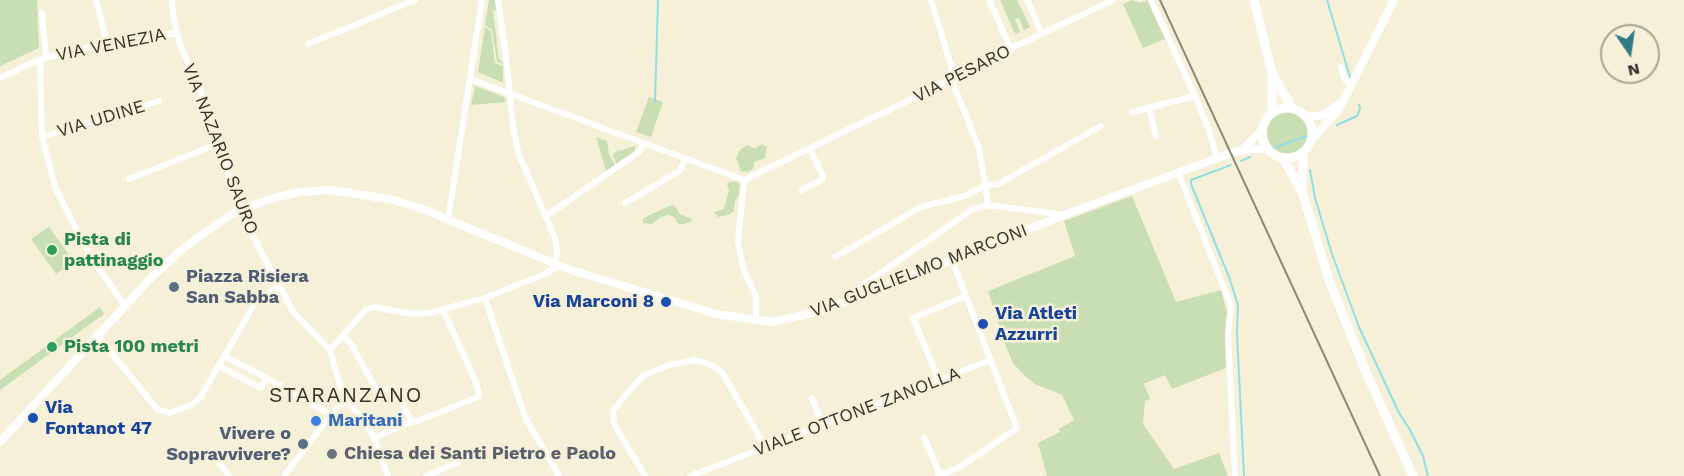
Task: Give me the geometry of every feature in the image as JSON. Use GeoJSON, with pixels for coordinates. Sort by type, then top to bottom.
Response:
{"type":"FeatureCollection","features":[{"type":"Feature","properties":{"kind":"main road"},"geometry":{"type":"LineString","coordinates":[[1254,0],[1272,73],[1272,113]]}},
{"type":"Feature","properties":{"kind":"main road"},"geometry":{"type":"LineString","coordinates":[[1272,73],[1292,108],[1307,117],[1311,123],[1313,138],[1307,149],[1303,154],[1290,159],[1282,158],[1267,149],[1262,130],[1272,113],[1292,108]]}},
{"type":"Feature","properties":{"kind":"main road"},"geometry":{"type":"LineString","coordinates":[[1302,191],[1303,154]]}},
{"type":"Feature","properties":{"kind":"main road"},"geometry":{"type":"LineString","coordinates":[[1282,158],[1302,191],[1321,257],[1342,316],[1413,476]]}},
{"type":"Feature","properties":{"kind":"street"},"geometry":{"type":"LineString","coordinates":[[96,0],[107,43]]}},
{"type":"Feature","properties":{"kind":"street","name":"VIA NAZARIO SAURO"},"geometry":{"type":"LineString","coordinates":[[172,0],[176,33],[201,91],[241,210],[294,313],[330,350]]}},
{"type":"Feature","properties":{"kind":"street"},"geometry":{"type":"LineString","coordinates":[[308,44],[396,3],[416,0]]}},
{"type":"Feature","properties":{"kind":"street"},"geometry":{"type":"LineString","coordinates":[[448,220],[482,0]]}},
{"type":"Feature","properties":{"kind":"street"},"geometry":{"type":"LineString","coordinates":[[388,476],[374,438],[348,401],[339,382],[330,350],[365,310],[374,307],[414,314],[443,310],[485,298],[534,279],[557,265],[557,249],[546,216],[518,152],[498,0]]}},
{"type":"Feature","properties":{"kind":"street"},"geometry":{"type":"LineString","coordinates":[[931,0],[953,72],[960,104],[979,148],[988,205]]}},
{"type":"Feature","properties":{"kind":"street"},"geometry":{"type":"LineString","coordinates":[[989,0],[1011,49]]}},
{"type":"Feature","properties":{"kind":"street"},"geometry":{"type":"LineString","coordinates":[[1027,0],[1042,34]]}},
{"type":"Feature","properties":{"kind":"street","name":"VIA PESARO"},"geometry":{"type":"LineString","coordinates":[[744,180],[953,78],[961,72],[1113,0]]}},
{"type":"Feature","properties":{"kind":"street"},"geometry":{"type":"LineString","coordinates":[[1151,0],[1196,96],[1217,159]]}},
{"type":"Feature","properties":{"kind":"street"},"geometry":{"type":"LineString","coordinates":[[1313,138],[1338,111],[1394,0]]}},
{"type":"Feature","properties":{"kind":"street","name":"VIA VENEZIA"},"geometry":{"type":"LineString","coordinates":[[42,13],[43,58]]}},
{"type":"Feature","properties":{"kind":"street","name":"VIA VENEZIA"},"geometry":{"type":"LineString","coordinates":[[0,78],[43,58],[107,43],[176,33]]}},
{"type":"Feature","properties":{"kind":"street"},"geometry":{"type":"LineString","coordinates":[[43,58],[42,137],[56,189],[88,252],[126,306]]}},
{"type":"Feature","properties":{"kind":"street"},"geometry":{"type":"LineString","coordinates":[[1341,67],[1344,78],[1351,86]]}},
{"type":"Feature","properties":{"kind":"street"},"geometry":{"type":"LineString","coordinates":[[471,79],[744,180],[738,242],[744,271],[756,296],[756,320]]}},
{"type":"Feature","properties":{"kind":"street"},"geometry":{"type":"LineString","coordinates":[[1132,112],[1196,96]]}},
{"type":"Feature","properties":{"kind":"street"},"geometry":{"type":"LineString","coordinates":[[1307,117],[1324,115],[1343,100]]}},
{"type":"Feature","properties":{"kind":"street","name":"VIA UDINE"},"geometry":{"type":"LineString","coordinates":[[42,137],[159,101]]}},
{"type":"Feature","properties":{"kind":"street"},"geometry":{"type":"LineString","coordinates":[[1149,108],[1156,136]]}},
{"type":"Feature","properties":{"kind":"street"},"geometry":{"type":"LineString","coordinates":[[835,257],[921,207],[964,196],[986,185],[998,184],[1101,126]]}},
{"type":"Feature","properties":{"kind":"street","name":"VIA GUGLIELMO MARCONI"},"geometry":{"type":"LineString","coordinates":[[1243,150],[1262,130]]}},
{"type":"Feature","properties":{"kind":"street"},"geometry":{"type":"LineString","coordinates":[[129,179],[217,144]]}},
{"type":"Feature","properties":{"kind":"street"},"geometry":{"type":"LineString","coordinates":[[546,216],[632,156],[644,144]]}},
{"type":"Feature","properties":{"kind":"street"},"geometry":{"type":"LineString","coordinates":[[802,190],[823,179],[810,149]]}},
{"type":"Feature","properties":{"kind":"street","name":"VIA GUGLIELMO MARCONI"},"geometry":{"type":"LineString","coordinates":[[0,442],[148,281],[181,250],[230,215],[273,198],[300,192],[330,190],[390,199],[557,265],[716,314],[772,322],[825,310],[1064,215],[1217,159],[1243,150],[1267,149]]}},
{"type":"Feature","properties":{"kind":"street"},"geometry":{"type":"LineString","coordinates":[[625,203],[680,171],[685,159]]}},
{"type":"Feature","properties":{"kind":"street"},"geometry":{"type":"LineString","coordinates":[[1179,174],[1231,306],[1228,334],[1234,476]]}},
{"type":"Feature","properties":{"kind":"street"},"geometry":{"type":"LineString","coordinates":[[852,299],[853,292],[973,209],[988,205],[1064,215]]}},
{"type":"Feature","properties":{"kind":"street"},"geometry":{"type":"LineString","coordinates":[[924,437],[939,476],[960,467],[1017,428],[952,260]]}},
{"type":"Feature","properties":{"kind":"street"},"geometry":{"type":"LineString","coordinates":[[98,336],[158,409],[171,413],[191,405],[200,398],[255,303],[279,286]]}},
{"type":"Feature","properties":{"kind":"street"},"geometry":{"type":"LineString","coordinates":[[939,380],[913,318],[966,296]]}},
{"type":"Feature","properties":{"kind":"street"},"geometry":{"type":"LineString","coordinates":[[485,298],[525,417],[559,476]]}},
{"type":"Feature","properties":{"kind":"street"},"geometry":{"type":"LineString","coordinates":[[374,438],[478,397],[476,382],[443,310]]}},
{"type":"Feature","properties":{"kind":"street"},"geometry":{"type":"LineString","coordinates":[[343,336],[351,344],[375,387],[381,390],[393,388],[412,422]]}},
{"type":"Feature","properties":{"kind":"street"},"geometry":{"type":"LineString","coordinates":[[224,356],[331,415]]}},
{"type":"Feature","properties":{"kind":"street"},"geometry":{"type":"LineString","coordinates":[[645,476],[614,423],[613,411],[644,375],[677,363],[694,360],[709,364],[722,372],[766,448]]}},
{"type":"Feature","properties":{"kind":"street","name":"VIALE OTTONE ZANOLLA"},"geometry":{"type":"LineString","coordinates":[[694,475],[991,360]]}},
{"type":"Feature","properties":{"kind":"street"},"geometry":{"type":"LineString","coordinates":[[219,366],[261,388],[267,378]]}},
{"type":"Feature","properties":{"kind":"street"},"geometry":{"type":"LineString","coordinates":[[812,398],[822,426]]}},
{"type":"Feature","properties":{"kind":"street"},"geometry":{"type":"LineString","coordinates":[[284,476],[331,415],[339,406],[348,401]]}},
{"type":"Feature","properties":{"kind":"street"},"geometry":{"type":"LineString","coordinates":[[218,461],[229,476]]}},
{"type":"Feature","properties":{"kind":"street"},"geometry":{"type":"LineString","coordinates":[[426,476],[458,463]]}},
{"type":"Feature","properties":{"kind":"green space"},"geometry":{"type":"Polygon","coordinates":[[[0,0],[37,0],[39,48],[0,66],[0,0]]]}},
{"type":"Feature","properties":{"kind":"green space"},"geometry":{"type":"Polygon","coordinates":[[[489,0],[495,0],[496,11],[493,10],[499,59],[503,64],[497,62],[492,30],[485,25],[489,0]]]}},
{"type":"Feature","properties":{"kind":"green space"},"geometry":{"type":"Polygon","coordinates":[[[1000,0],[1017,0],[1030,27],[1024,30],[1019,18],[1015,19],[1020,32],[1015,34],[1000,0]]]}},
{"type":"Feature","properties":{"kind":"green space"},"geometry":{"type":"Polygon","coordinates":[[[1132,0],[1141,3],[1147,0],[1165,39],[1143,48],[1123,4],[1132,0]]]}},
{"type":"Feature","properties":{"kind":"green space"},"geometry":{"type":"Polygon","coordinates":[[[485,27],[491,31],[495,63],[503,66],[503,83],[478,72],[485,27]]]}},
{"type":"Feature","properties":{"kind":"green space"},"geometry":{"type":"Polygon","coordinates":[[[475,86],[504,97],[506,102],[471,105],[475,86]]]}},
{"type":"Feature","properties":{"kind":"green space"},"geometry":{"type":"Polygon","coordinates":[[[649,97],[663,102],[651,137],[636,132],[649,97]]]}},
{"type":"Feature","properties":{"kind":"green space"},"geometry":{"type":"Polygon","coordinates":[[[1288,112],[1296,113],[1303,118],[1308,125],[1308,141],[1303,148],[1296,153],[1288,154],[1280,153],[1273,148],[1268,141],[1267,133],[1268,125],[1273,118],[1280,113],[1288,112]]]}},
{"type":"Feature","properties":{"kind":"green space"},"geometry":{"type":"Polygon","coordinates":[[[596,137],[607,141],[609,154],[615,165],[606,171],[596,137]]]}},
{"type":"Feature","properties":{"kind":"green space"},"geometry":{"type":"Polygon","coordinates":[[[762,144],[767,147],[765,158],[754,162],[753,169],[747,172],[741,171],[736,158],[740,150],[747,145],[755,149],[762,144]]]}},
{"type":"Feature","properties":{"kind":"green space"},"geometry":{"type":"Polygon","coordinates":[[[635,146],[635,151],[616,164],[613,155],[615,152],[635,146]]]}},
{"type":"Feature","properties":{"kind":"green space"},"geometry":{"type":"Polygon","coordinates":[[[738,182],[740,185],[734,211],[729,215],[718,217],[714,212],[724,209],[729,190],[727,184],[738,182]]]}},
{"type":"Feature","properties":{"kind":"green space"},"geometry":{"type":"Polygon","coordinates":[[[1132,196],[1176,302],[1221,290],[1227,312],[1226,368],[1172,389],[1165,375],[1144,384],[1150,399],[1145,401],[1143,424],[1174,469],[1219,453],[1228,476],[1047,476],[1038,443],[1060,432],[1059,429],[1074,420],[1062,395],[1035,384],[1013,363],[988,291],[1075,256],[1064,221],[1132,196]]]}},
{"type":"Feature","properties":{"kind":"green space"},"geometry":{"type":"Polygon","coordinates":[[[671,205],[675,206],[680,214],[692,219],[691,222],[679,225],[674,217],[668,215],[652,224],[643,223],[643,219],[671,205]]]}},
{"type":"Feature","properties":{"kind":"green space","name":"Pista di pattinaggio"},"geometry":{"type":"Polygon","coordinates":[[[49,227],[74,262],[56,274],[31,239],[49,227]]]}},
{"type":"Feature","properties":{"kind":"green space","name":"Pista 100 metri"},"geometry":{"type":"Polygon","coordinates":[[[100,307],[104,314],[0,390],[0,380],[100,307]]]}},
{"type":"Feature","properties":{"kind":"waterway"},"geometry":{"type":"LineString","coordinates":[[655,102],[658,0]]}},
{"type":"Feature","properties":{"kind":"waterway"},"geometry":{"type":"LineString","coordinates":[[1327,0],[1350,77]]}},
{"type":"Feature","properties":{"kind":"waterway"},"geometry":{"type":"LineString","coordinates":[[1337,125],[1357,116],[1359,105]]}},
{"type":"Feature","properties":{"kind":"waterway"},"geometry":{"type":"LineString","coordinates":[[1272,149],[1306,136]]}},
{"type":"Feature","properties":{"kind":"waterway"},"geometry":{"type":"LineString","coordinates":[[1241,161],[1250,157]]}},
{"type":"Feature","properties":{"kind":"waterway"},"geometry":{"type":"LineString","coordinates":[[1231,165],[1191,180],[1191,184],[1238,305],[1237,333],[1244,476]]}},
{"type":"Feature","properties":{"kind":"waterway"},"geometry":{"type":"LineString","coordinates":[[1310,170],[1315,198],[1332,254],[1359,327],[1399,413],[1423,456],[1428,476]]}},
{"type":"Feature","properties":{"kind":"railway"},"geometry":{"type":"LineString","coordinates":[[1160,0],[1380,476]]}},
{"type":"Feature","properties":{"kind":"place","name":"Pista di pattinaggio"},"geometry":{"type":"Point","coordinates":[52,250]}},
{"type":"Feature","properties":{"kind":"place","name":"Piazza Risiera San Sabba"},"geometry":{"type":"Point","coordinates":[174,287]}},
{"type":"Feature","properties":{"kind":"place","name":"Via Marconi 8"},"geometry":{"type":"Point","coordinates":[666,302]}},
{"type":"Feature","properties":{"kind":"place","name":"Via Atleti Azzurri"},"geometry":{"type":"Point","coordinates":[983,324]}},
{"type":"Feature","properties":{"kind":"place","name":"Pista 100 metri"},"geometry":{"type":"Point","coordinates":[52,347]}},
{"type":"Feature","properties":{"kind":"place","name":"Via Fontanot 47"},"geometry":{"type":"Point","coordinates":[33,418]}},
{"type":"Feature","properties":{"kind":"place","name":"Maritani"},"geometry":{"type":"Point","coordinates":[316,421]}},
{"type":"Feature","properties":{"kind":"place","name":"Vivere o Sopravvivere?"},"geometry":{"type":"Point","coordinates":[303,444]}},
{"type":"Feature","properties":{"kind":"place","name":"Chiesa dei Santi Pietro e Paolo"},"geometry":{"type":"Point","coordinates":[332,454]}},
{"type":"Feature","properties":{"kind":"district","name":"STARANZANO"},"geometry":{"type":"Point","coordinates":[346,396]}}]}
